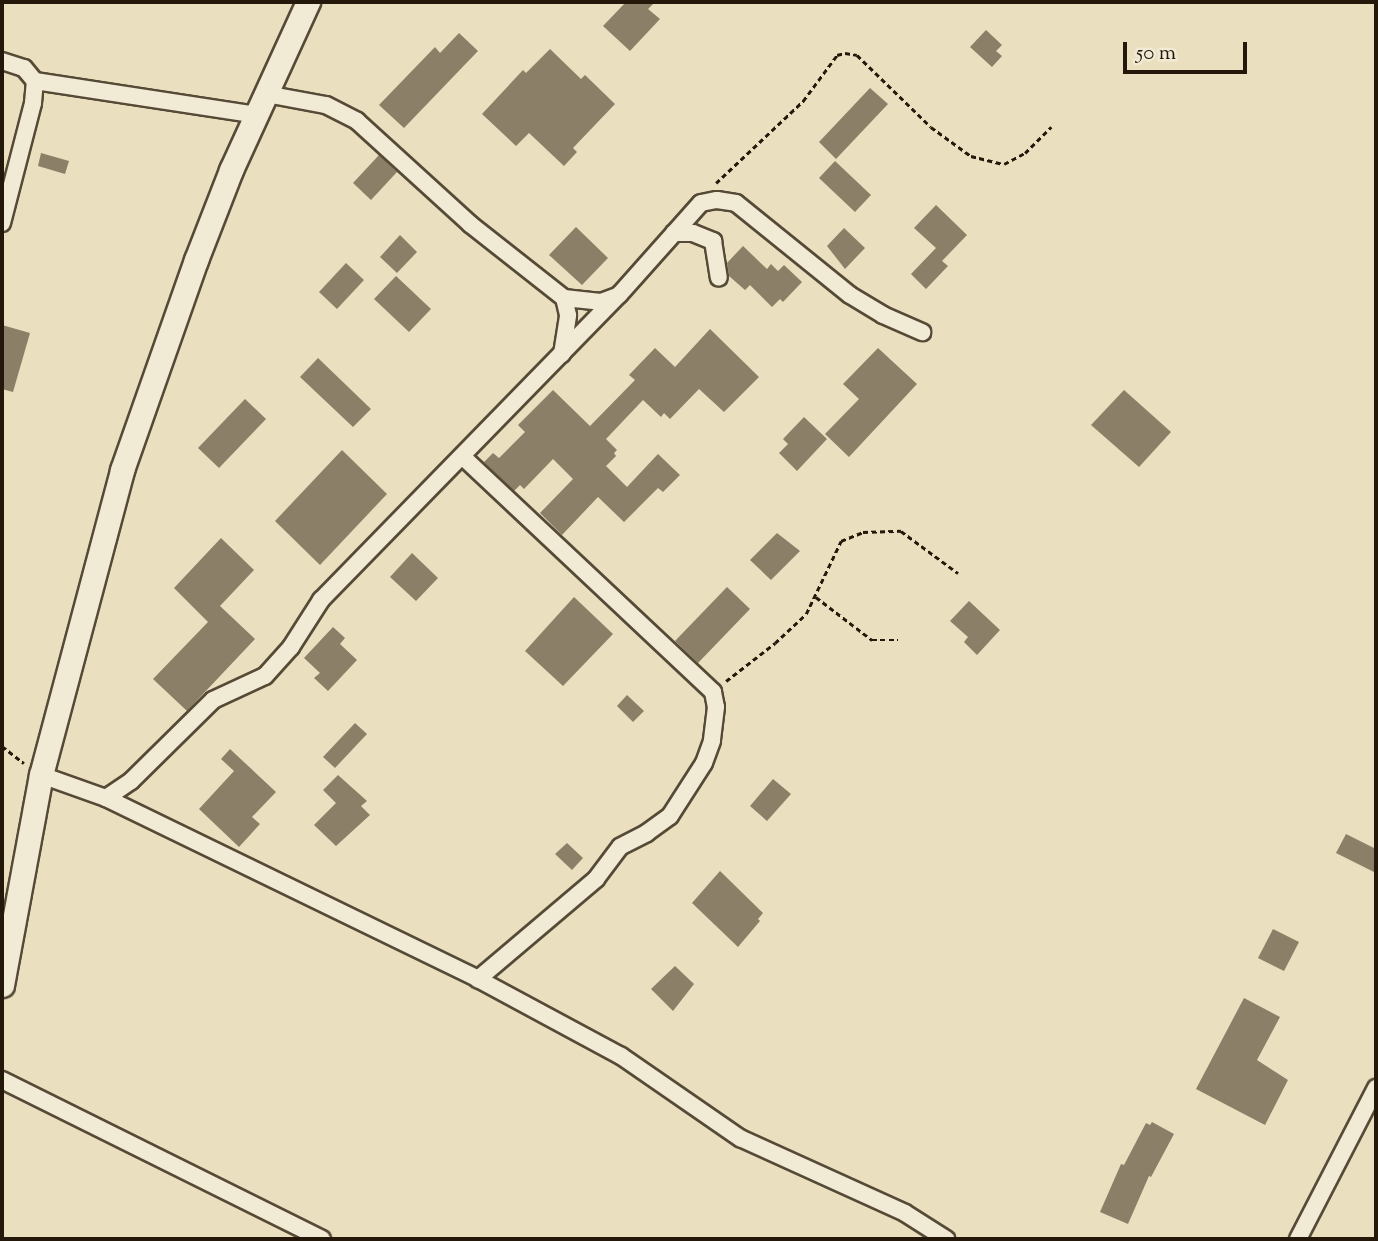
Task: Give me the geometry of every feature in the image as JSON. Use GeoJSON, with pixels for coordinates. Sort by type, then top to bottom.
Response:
{"type":"FeatureCollection","features":[{"type":"Feature","properties":{"kind":"main road"},"geometry":{"type":"LineString","coordinates":[[2,985],[41,775],[122,470],[196,260],[256,115],[308,2]]}},
{"type":"Feature","properties":{"kind":"street"},"geometry":{"type":"LineString","coordinates":[[2,61],[23,68],[35,81],[256,115]]}},
{"type":"Feature","properties":{"kind":"street"},"geometry":{"type":"LineString","coordinates":[[2,223],[33,103],[35,81]]}},
{"type":"Feature","properties":{"kind":"street"},"geometry":{"type":"LineString","coordinates":[[266,94],[326,105],[358,121],[470,224],[564,298],[601,302],[619,295]]}},
{"type":"Feature","properties":{"kind":"street"},"geometry":{"type":"LineString","coordinates":[[106,798],[131,781],[213,700],[265,676],[291,648],[321,600],[619,295],[701,203],[718,200],[736,203],[850,295],[883,315],[922,332]]}},
{"type":"Feature","properties":{"kind":"street"},"geometry":{"type":"LineString","coordinates":[[674,233],[693,233],[713,242],[719,278]]}},
{"type":"Feature","properties":{"kind":"street"},"geometry":{"type":"LineString","coordinates":[[562,354],[568,315],[564,298]]}},
{"type":"Feature","properties":{"kind":"street"},"geometry":{"type":"LineString","coordinates":[[463,457],[713,692],[716,707],[712,741],[704,762],[670,816],[647,833],[620,847],[596,879],[478,979]]}},
{"type":"Feature","properties":{"kind":"street"},"geometry":{"type":"LineString","coordinates":[[41,775],[106,798],[478,979],[621,1056],[740,1138],[905,1213],[946,1239]]}},
{"type":"Feature","properties":{"kind":"street"},"geometry":{"type":"LineString","coordinates":[[2,1080],[322,1239]]}},
{"type":"Feature","properties":{"kind":"street"},"geometry":{"type":"LineString","coordinates":[[1298,1239],[1376,1088]]}},
{"type":"Feature","properties":{"kind":"path"},"geometry":{"type":"LineString","coordinates":[[701,203],[723,174],[803,101],[837,55],[845,52],[857,55],[931,127],[971,156],[1004,164],[1024,153],[1051,127]]}},
{"type":"Feature","properties":{"kind":"path"},"geometry":{"type":"LineString","coordinates":[[713,692],[775,643],[806,614],[841,541],[863,532],[901,531],[958,573]]}},
{"type":"Feature","properties":{"kind":"path"},"geometry":{"type":"LineString","coordinates":[[816,597],[872,640],[898,640]]}},
{"type":"Feature","properties":{"kind":"path"},"geometry":{"type":"LineString","coordinates":[[2,746],[41,775]]}},
{"type":"Feature","properties":{"kind":"building"},"geometry":{"type":"Polygon","coordinates":[[[626,2],[655,2],[648,9],[660,19],[630,51],[603,26],[626,2]]]}},
{"type":"Feature","properties":{"kind":"building"},"geometry":{"type":"Polygon","coordinates":[[[986,30],[1002,45],[996,51],[1002,56],[992,67],[970,47],[986,30]]]}},
{"type":"Feature","properties":{"kind":"building"},"geometry":{"type":"Polygon","coordinates":[[[459,33],[478,51],[404,128],[379,105],[435,47],[440,53],[459,33]]]}},
{"type":"Feature","properties":{"kind":"building"},"geometry":{"type":"Polygon","coordinates":[[[550,49],[581,79],[585,75],[615,104],[573,148],[577,152],[564,166],[529,133],[516,146],[482,114],[523,70],[526,73],[550,49]]]}},
{"type":"Feature","properties":{"kind":"building"},"geometry":{"type":"Polygon","coordinates":[[[870,88],[888,104],[836,159],[819,142],[870,88]]]}},
{"type":"Feature","properties":{"kind":"building"},"geometry":{"type":"Polygon","coordinates":[[[41,153],[69,161],[65,174],[38,166],[41,153]]]}},
{"type":"Feature","properties":{"kind":"building"},"geometry":{"type":"Polygon","coordinates":[[[379,155],[397,172],[371,200],[353,183],[379,155]]]}},
{"type":"Feature","properties":{"kind":"building"},"geometry":{"type":"Polygon","coordinates":[[[835,161],[871,195],[855,212],[819,178],[835,161]]]}},
{"type":"Feature","properties":{"kind":"building"},"geometry":{"type":"Polygon","coordinates":[[[936,205],[967,235],[942,261],[948,266],[926,289],[911,274],[936,248],[914,228],[936,205]]]}},
{"type":"Feature","properties":{"kind":"building"},"geometry":{"type":"Polygon","coordinates":[[[576,227],[608,258],[582,285],[549,255],[576,227]]]}},
{"type":"Feature","properties":{"kind":"building"},"geometry":{"type":"Polygon","coordinates":[[[844,228],[865,248],[845,269],[827,246],[844,228]]]}},
{"type":"Feature","properties":{"kind":"building"},"geometry":{"type":"Polygon","coordinates":[[[400,235],[417,252],[397,273],[380,257],[400,235]]]}},
{"type":"Feature","properties":{"kind":"building"},"geometry":{"type":"Polygon","coordinates":[[[743,246],[767,269],[771,264],[778,271],[784,265],[802,282],[783,302],[780,299],[772,307],[750,285],[745,290],[729,276],[727,263],[743,246]]]}},
{"type":"Feature","properties":{"kind":"building"},"geometry":{"type":"Polygon","coordinates":[[[346,263],[364,280],[337,309],[319,292],[346,263]]]}},
{"type":"Feature","properties":{"kind":"building"},"geometry":{"type":"Polygon","coordinates":[[[396,276],[431,309],[409,332],[374,299],[396,276]]]}},
{"type":"Feature","properties":{"kind":"building"},"geometry":{"type":"Polygon","coordinates":[[[2,325],[30,333],[13,392],[2,389],[2,325]]]}},
{"type":"Feature","properties":{"kind":"building"},"geometry":{"type":"Polygon","coordinates":[[[710,329],[759,377],[724,412],[699,389],[670,419],[664,413],[661,417],[643,400],[606,439],[617,450],[614,453],[616,456],[606,466],[627,487],[658,454],[680,475],[663,492],[658,488],[624,522],[598,497],[562,535],[540,513],[573,479],[553,459],[524,489],[520,485],[514,491],[484,462],[493,453],[499,458],[525,432],[518,425],[553,390],[590,426],[635,380],[629,375],[655,348],[675,367],[710,329]]]}},
{"type":"Feature","properties":{"kind":"building"},"geometry":{"type":"Polygon","coordinates":[[[878,348],[917,384],[849,457],[825,434],[859,399],[843,384],[878,348]]]}},
{"type":"Feature","properties":{"kind":"building"},"geometry":{"type":"Polygon","coordinates":[[[318,358],[371,409],[353,427],[300,377],[318,358]]]}},
{"type":"Feature","properties":{"kind":"building"},"geometry":{"type":"Polygon","coordinates":[[[1124,390],[1171,432],[1139,467],[1091,425],[1124,390]]]}},
{"type":"Feature","properties":{"kind":"building"},"geometry":{"type":"Polygon","coordinates":[[[245,399],[266,419],[219,468],[198,448],[245,399]]]}},
{"type":"Feature","properties":{"kind":"building"},"geometry":{"type":"Polygon","coordinates":[[[804,417],[827,439],[797,471],[779,453],[788,444],[783,439],[804,417]]]}},
{"type":"Feature","properties":{"kind":"building"},"geometry":{"type":"Polygon","coordinates":[[[342,450],[387,494],[320,565],[275,521],[342,450]]]}},
{"type":"Feature","properties":{"kind":"building"},"geometry":{"type":"Polygon","coordinates":[[[777,533],[800,551],[771,580],[750,560],[777,533]]]}},
{"type":"Feature","properties":{"kind":"building"},"geometry":{"type":"Polygon","coordinates":[[[221,538],[254,570],[220,606],[255,639],[187,711],[153,679],[208,622],[174,588],[221,538]]]}},
{"type":"Feature","properties":{"kind":"building"},"geometry":{"type":"Polygon","coordinates":[[[412,553],[438,578],[416,601],[390,577],[412,553]]]}},
{"type":"Feature","properties":{"kind":"building"},"geometry":{"type":"Polygon","coordinates":[[[727,587],[750,609],[698,663],[675,641],[727,587]]]}},
{"type":"Feature","properties":{"kind":"building"},"geometry":{"type":"Polygon","coordinates":[[[574,597],[613,634],[563,686],[525,651],[574,597]]]}},
{"type":"Feature","properties":{"kind":"building"},"geometry":{"type":"Polygon","coordinates":[[[969,601],[1000,630],[977,655],[964,642],[968,637],[950,621],[969,601]]]}},
{"type":"Feature","properties":{"kind":"building"},"geometry":{"type":"Polygon","coordinates":[[[333,627],[345,638],[340,644],[357,660],[328,691],[314,678],[320,673],[304,658],[333,627]]]}},
{"type":"Feature","properties":{"kind":"building"},"geometry":{"type":"Polygon","coordinates":[[[627,695],[644,711],[633,722],[617,706],[627,695]]]}},
{"type":"Feature","properties":{"kind":"building"},"geometry":{"type":"Polygon","coordinates":[[[355,723],[367,734],[335,768],[323,757],[355,723]]]}},
{"type":"Feature","properties":{"kind":"building"},"geometry":{"type":"Polygon","coordinates":[[[230,749],[276,792],[252,817],[260,824],[239,847],[199,809],[234,771],[221,759],[230,749]]]}},
{"type":"Feature","properties":{"kind":"building"},"geometry":{"type":"Polygon","coordinates":[[[338,775],[367,801],[361,806],[370,815],[336,846],[314,825],[336,803],[323,790],[338,775]]]}},
{"type":"Feature","properties":{"kind":"building"},"geometry":{"type":"Polygon","coordinates":[[[773,779],[791,794],[767,821],[750,806],[773,779]]]}},
{"type":"Feature","properties":{"kind":"building"},"geometry":{"type":"Polygon","coordinates":[[[1346,834],[1376,849],[1376,873],[1336,853],[1346,834]]]}},
{"type":"Feature","properties":{"kind":"building"},"geometry":{"type":"Polygon","coordinates":[[[567,843],[583,858],[572,870],[555,854],[567,843]]]}},
{"type":"Feature","properties":{"kind":"building"},"geometry":{"type":"Polygon","coordinates":[[[720,871],[763,913],[758,919],[760,921],[738,947],[692,903],[720,871]]]}},
{"type":"Feature","properties":{"kind":"building"},"geometry":{"type":"Polygon","coordinates":[[[1273,929],[1299,942],[1284,971],[1258,958],[1273,929]]]}},
{"type":"Feature","properties":{"kind":"building"},"geometry":{"type":"Polygon","coordinates":[[[675,966],[694,984],[673,1011],[651,989],[675,966]]]}},
{"type":"Feature","properties":{"kind":"building"},"geometry":{"type":"Polygon","coordinates":[[[1244,998],[1280,1017],[1257,1060],[1288,1080],[1265,1125],[1196,1089],[1244,998]]]}},
{"type":"Feature","properties":{"kind":"building"},"geometry":{"type":"Polygon","coordinates":[[[1152,1122],[1174,1134],[1151,1177],[1149,1176],[1128,1224],[1100,1212],[1121,1164],[1124,1165],[1146,1123],[1150,1125],[1152,1122]]]}}]}
